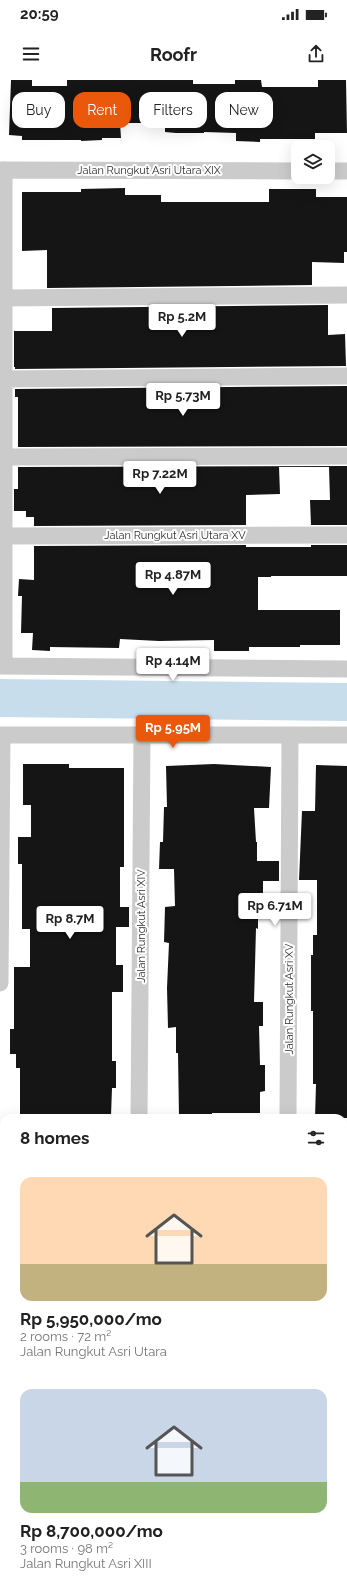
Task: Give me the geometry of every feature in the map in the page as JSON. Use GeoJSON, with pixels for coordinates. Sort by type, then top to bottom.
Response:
{"type":"FeatureCollection","features":[{"type":"Feature","properties":{"kind":"street","name":"Jalan Rungkut Asri Utara XIX"},"geometry":{"type":"LineString","coordinates":[[2,170],[291,170]]}},
{"type":"Feature","properties":{"kind":"street"},"geometry":{"type":"LineString","coordinates":[[2,170],[4,298],[4,536],[2,666],[347,669]]}},
{"type":"Feature","properties":{"kind":"street"},"geometry":{"type":"LineString","coordinates":[[335,170],[347,171]]}},
{"type":"Feature","properties":{"kind":"street"},"geometry":{"type":"LineString","coordinates":[[4,298],[347,295]]}},
{"type":"Feature","properties":{"kind":"street"},"geometry":{"type":"LineString","coordinates":[[4,379],[347,376]]}},
{"type":"Feature","properties":{"kind":"street"},"geometry":{"type":"LineString","coordinates":[[4,457],[347,456]]}},
{"type":"Feature","properties":{"kind":"street","name":"Jalan Rungkut Asri Utara XV"},"geometry":{"type":"LineString","coordinates":[[4,536],[347,534]]}},
{"type":"Feature","properties":{"kind":"street"},"geometry":{"type":"LineString","coordinates":[[0,983],[1,735],[347,735]]}},
{"type":"Feature","properties":{"kind":"street","name":"Jalan Rungkut Asri XIV"},"geometry":{"type":"LineString","coordinates":[[139,1114],[142,735]]}},
{"type":"Feature","properties":{"kind":"street","name":"Jalan Rungkut Asri XV"},"geometry":{"type":"LineString","coordinates":[[288,1114],[290,735]]}},
{"type":"Feature","properties":{"kind":"building"},"geometry":{"type":"Polygon","coordinates":[[[11,80],[32,80],[32,86],[67,86],[67,80],[193,80],[193,84],[235,84],[235,80],[261,80],[262,87],[318,87],[318,80],[346,80],[347,133],[315,133],[315,139],[260,139],[260,142],[236,141],[236,133],[165,132],[165,128],[207,128],[207,92],[139,92],[139,123],[131,123],[131,92],[73,92],[73,128],[120,128],[121,138],[102,138],[102,140],[81,141],[22,140],[22,136],[9,135],[11,80]]]}},
{"type":"Feature","properties":{"kind":"building"},"geometry":{"type":"Polygon","coordinates":[[[125,188],[125,195],[161,195],[161,202],[269,202],[269,189],[316,189],[316,197],[347,197],[347,252],[344,252],[344,263],[312,262],[312,285],[47,288],[47,250],[22,251],[22,192],[81,192],[81,189],[125,188]]]}},
{"type":"Feature","properties":{"kind":"building"},"geometry":{"type":"Polygon","coordinates":[[[328,305],[328,335],[345,334],[346,366],[15,369],[14,367],[14,331],[52,331],[52,308],[328,305]]]}},
{"type":"Feature","properties":{"kind":"building"},"geometry":{"type":"Polygon","coordinates":[[[347,386],[347,446],[18,447],[18,397],[15,397],[15,389],[347,386]]]}},
{"type":"Feature","properties":{"kind":"building"},"geometry":{"type":"Polygon","coordinates":[[[347,466],[347,525],[311,525],[310,500],[330,500],[329,467],[279,467],[280,494],[246,495],[246,525],[34,526],[34,517],[26,517],[26,511],[14,511],[14,489],[18,489],[18,467],[347,466]]]}},
{"type":"Feature","properties":{"kind":"building"},"geometry":{"type":"Polygon","coordinates":[[[246,545],[246,547],[311,547],[311,545],[347,545],[347,576],[258,577],[258,610],[340,610],[340,645],[249,647],[249,651],[214,651],[214,640],[159,641],[120,639],[119,648],[50,647],[50,651],[32,650],[33,633],[21,633],[22,596],[18,596],[19,579],[34,580],[34,546],[246,545]]]}},
{"type":"Feature","properties":{"kind":"building"},"geometry":{"type":"Polygon","coordinates":[[[23,764],[69,764],[69,768],[124,768],[124,867],[120,867],[120,907],[129,907],[129,927],[116,927],[116,965],[123,965],[123,992],[112,992],[112,1061],[116,1061],[116,1088],[112,1088],[111,1114],[20,1114],[20,1068],[16,1068],[16,1054],[10,1054],[10,1029],[14,1029],[14,967],[30,967],[30,929],[22,929],[22,864],[18,864],[18,837],[31,837],[31,805],[23,805],[23,764]]]}},
{"type":"Feature","properties":{"kind":"building"},"geometry":{"type":"Polygon","coordinates":[[[214,764],[271,767],[269,808],[254,808],[257,861],[279,861],[279,881],[263,881],[263,901],[258,901],[254,1002],[263,1002],[263,1026],[259,1026],[260,1065],[265,1065],[265,1091],[260,1092],[260,1113],[179,1114],[176,1027],[168,1028],[167,988],[169,943],[164,942],[165,907],[175,906],[174,869],[159,869],[160,842],[163,842],[164,807],[167,807],[166,766],[214,764]]]}},
{"type":"Feature","properties":{"kind":"building"},"geometry":{"type":"Polygon","coordinates":[[[316,765],[347,766],[347,1114],[315,1114],[316,1084],[313,1084],[311,955],[313,955],[313,935],[317,935],[317,880],[299,880],[302,811],[315,811],[316,765]]]}},
{"type":"Feature","properties":{"kind":"waterway"},"geometry":{"type":"LineString","coordinates":[[0,698],[347,702]]}}]}
